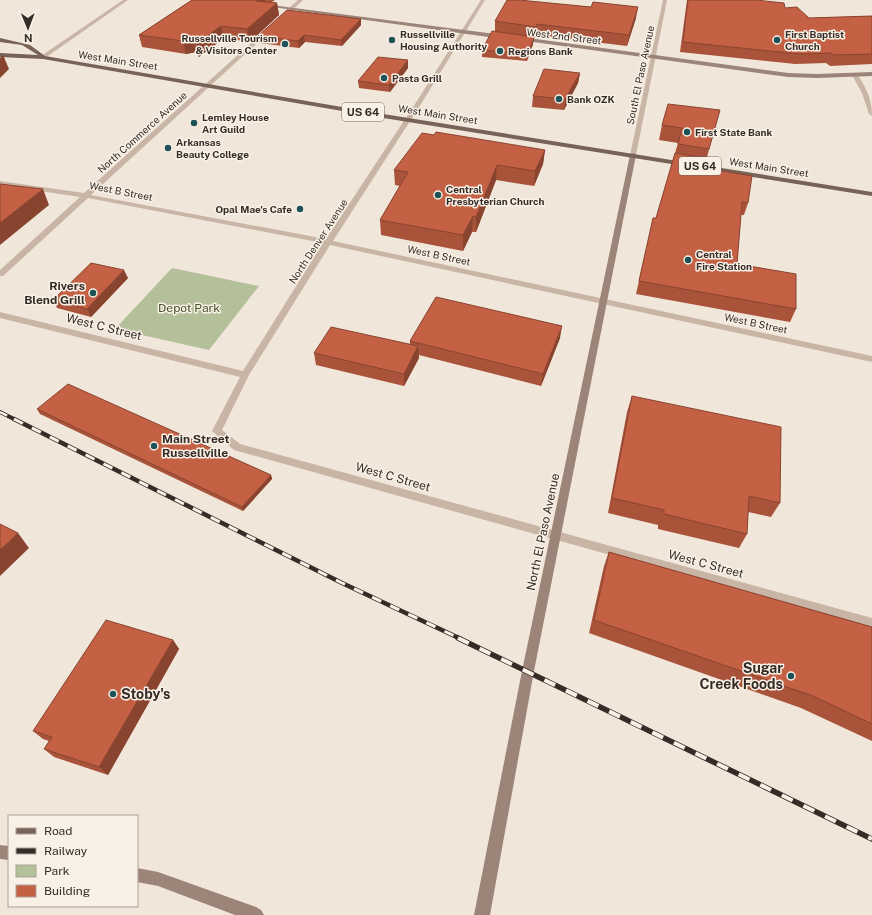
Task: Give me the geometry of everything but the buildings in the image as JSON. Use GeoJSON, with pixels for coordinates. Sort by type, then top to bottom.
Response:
{"type":"FeatureCollection","features":[{"type":"Feature","properties":{"kind":"main road"},"geometry":{"type":"LineString","coordinates":[[0,40],[21,43],[33,47],[43,57]]}},
{"type":"Feature","properties":{"kind":"main road","name":"West Main Street"},"geometry":{"type":"LineString","coordinates":[[0,55],[43,57],[408,120],[872,194]]}},
{"type":"Feature","properties":{"kind":"street"},"geometry":{"type":"LineString","coordinates":[[43,57],[126,0]]}},
{"type":"Feature","properties":{"kind":"street"},"geometry":{"type":"LineString","coordinates":[[275,24],[301,0]]}},
{"type":"Feature","properties":{"kind":"street","name":"North Denver Avenue"},"geometry":{"type":"LineString","coordinates":[[245,375],[483,0]]}},
{"type":"Feature","properties":{"kind":"street","name":"South El Paso Avenue"},"geometry":{"type":"LineString","coordinates":[[633,155],[665,0]]}},
{"type":"Feature","properties":{"kind":"street","name":"West 2nd Street"},"geometry":{"type":"LineString","coordinates":[[261,4],[788,74],[817,76],[872,74]]}},
{"type":"Feature","properties":{"kind":"street","name":"North Commerce Avenue"},"geometry":{"type":"LineString","coordinates":[[0,274],[88,196],[269,29]]}},
{"type":"Feature","properties":{"kind":"street"},"geometry":{"type":"LineString","coordinates":[[855,75],[861,83],[867,96],[872,114]]}},
{"type":"Feature","properties":{"kind":"street","name":"North El Paso Avenue"},"geometry":{"type":"LineString","coordinates":[[482,915],[528,671],[633,155]]}},
{"type":"Feature","properties":{"kind":"street","name":"West B Street"},"geometry":{"type":"LineString","coordinates":[[0,183],[88,196],[328,242],[872,359]]}},
{"type":"Feature","properties":{"kind":"street","name":"West C Street"},"geometry":{"type":"LineString","coordinates":[[0,315],[245,375],[217,431],[237,447],[872,623]]}},
{"type":"Feature","properties":{"kind":"street"},"geometry":{"type":"LineString","coordinates":[[138,875],[158,879],[256,915]]}},
{"type":"Feature","properties":{"kind":"green space","name":"Depot Park"},"geometry":{"type":"Polygon","coordinates":[[[172,268],[259,286],[209,350],[115,329],[172,268]]]}},
{"type":"Feature","properties":{"kind":"railway"},"geometry":{"type":"LineString","coordinates":[[0,412],[342,583],[461,639]]}},
{"type":"Feature","properties":{"kind":"railway"},"geometry":{"type":"LineString","coordinates":[[458,638],[872,839]]}},
{"type":"Feature","properties":{"kind":"place","name":"Russellville Housing Authority"},"geometry":{"type":"Point","coordinates":[392,40]}},
{"type":"Feature","properties":{"kind":"place","name":"First Baptist Church"},"geometry":{"type":"Point","coordinates":[777,40]}},
{"type":"Feature","properties":{"kind":"place","name":"Russellville Tourism & Visitors Center"},"geometry":{"type":"Point","coordinates":[285,44]}},
{"type":"Feature","properties":{"kind":"place","name":"Regions Bank"},"geometry":{"type":"Point","coordinates":[500,51]}},
{"type":"Feature","properties":{"kind":"place","name":"Pasta Grill"},"geometry":{"type":"Point","coordinates":[384,78]}},
{"type":"Feature","properties":{"kind":"place","name":"Bank OZK"},"geometry":{"type":"Point","coordinates":[559,99]}},
{"type":"Feature","properties":{"kind":"place","name":"Lemley House Art Guild"},"geometry":{"type":"Point","coordinates":[194,123]}},
{"type":"Feature","properties":{"kind":"place","name":"First State Bank"},"geometry":{"type":"Point","coordinates":[687,132]}},
{"type":"Feature","properties":{"kind":"place","name":"Arkansas Beauty College"},"geometry":{"type":"Point","coordinates":[168,148]}},
{"type":"Feature","properties":{"kind":"place","name":"Central Presbyterian Church"},"geometry":{"type":"Point","coordinates":[438,195]}},
{"type":"Feature","properties":{"kind":"place","name":"Opal Mae's Cafe"},"geometry":{"type":"Point","coordinates":[300,209]}},
{"type":"Feature","properties":{"kind":"place","name":"Central Fire Station"},"geometry":{"type":"Point","coordinates":[688,260]}},
{"type":"Feature","properties":{"kind":"place","name":"Rivers Blend Grill"},"geometry":{"type":"Point","coordinates":[93,293]}},
{"type":"Feature","properties":{"kind":"place","name":"Main Street Russellville"},"geometry":{"type":"Point","coordinates":[154,446]}},
{"type":"Feature","properties":{"kind":"place","name":"Sugar Creek Foods"},"geometry":{"type":"Point","coordinates":[791,676]}},
{"type":"Feature","properties":{"kind":"place","name":"Stoby's"},"geometry":{"type":"Point","coordinates":[113,694]}}]}
